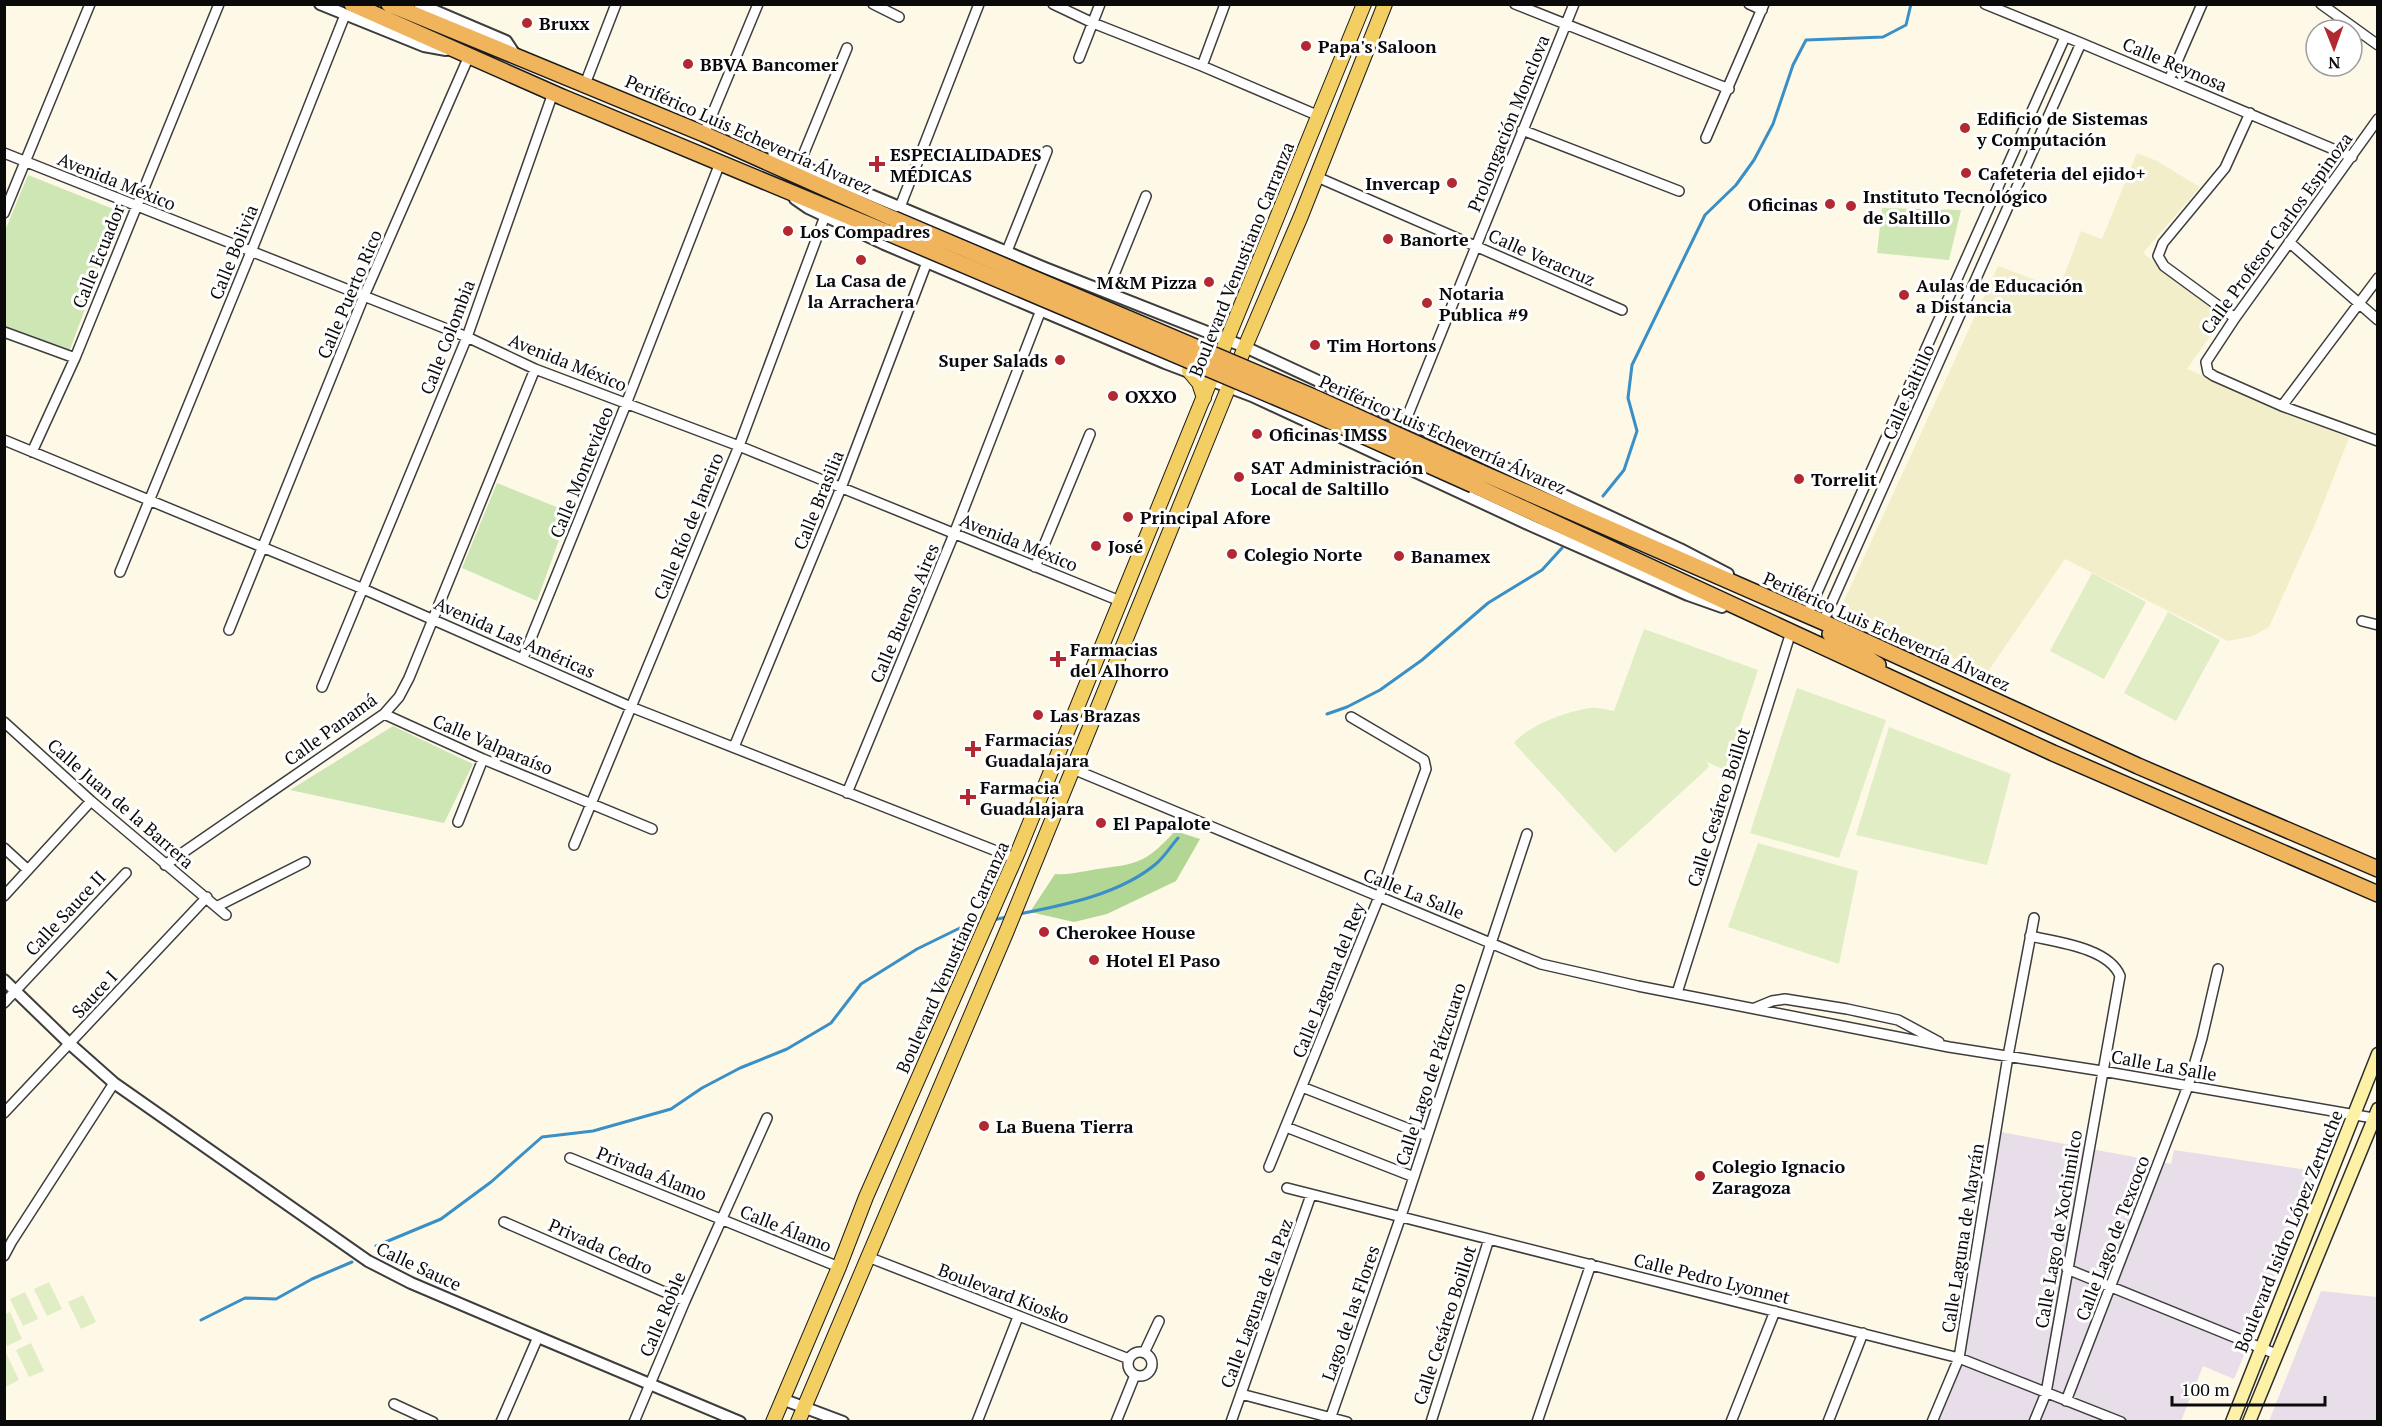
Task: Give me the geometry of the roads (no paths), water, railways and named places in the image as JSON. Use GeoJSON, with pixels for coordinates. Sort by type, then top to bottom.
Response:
{"type":"FeatureCollection","features":[{"type":"Feature","properties":{"kind":"highway","name":"Periférico Luis Echeverría Álvarez"},"geometry":{"type":"LineString","coordinates":[[389,4],[747,152],[1308,411],[1750,590],[2138,766],[2378,868]]}},
{"type":"Feature","properties":{"kind":"highway","name":"Periférico Luis Echeverría Álvarez"},"geometry":{"type":"LineString","coordinates":[[349,10],[464,54],[789,192],[894,219]]}},
{"type":"Feature","properties":{"kind":"highway","name":"Periférico Luis Echeverría Álvarez"},"geometry":{"type":"LineString","coordinates":[[1476,479],[1895,681],[2053,753],[2378,894]]}},
{"type":"Feature","properties":{"kind":"highway"},"geometry":{"type":"LineString","coordinates":[[1807,615],[1835,638],[1869,657],[1895,681]]}},
{"type":"Feature","properties":{"kind":"highway"},"geometry":{"type":"LineString","coordinates":[[2053,753],[2130,769],[2138,766]]}},
{"type":"Feature","properties":{"kind":"main road","name":"Boulevard Venustiano Carranza"},"geometry":{"type":"LineString","coordinates":[[773,1422],[877,1172],[993,909],[1364,4]]}},
{"type":"Feature","properties":{"kind":"main road","name":"Boulevard Venustiano Carranza"},"geometry":{"type":"LineString","coordinates":[[798,1422],[1006,933],[1245,347],[1317,177],[1385,4]]}},
{"type":"Feature","properties":{"kind":"main road"},"geometry":{"type":"LineString","coordinates":[[1189,371],[1199,383],[1204,398]]}},
{"type":"Feature","properties":{"kind":"main road","name":"Boulevard Isidro López Zertuche"},"geometry":{"type":"LineString","coordinates":[[2232,1422],[2378,1054]]}},
{"type":"Feature","properties":{"kind":"main road","name":"Boulevard Isidro López Zertuche"},"geometry":{"type":"LineString","coordinates":[[2249,1422],[2375,1114]]}},
{"type":"Feature","properties":{"kind":"street"},"geometry":{"type":"LineString","coordinates":[[4,213],[90,4]]}},
{"type":"Feature","properties":{"kind":"street","name":"Calle Ecuador"},"geometry":{"type":"LineString","coordinates":[[32,452],[75,358],[219,4]]}},
{"type":"Feature","properties":{"kind":"street"},"geometry":{"type":"LineString","coordinates":[[320,4],[349,10]]}},
{"type":"Feature","properties":{"kind":"street"},"geometry":{"type":"LineString","coordinates":[[419,4],[506,41],[518,59]]}},
{"type":"Feature","properties":{"kind":"street"},"geometry":{"type":"LineString","coordinates":[[585,84],[616,4]]}},
{"type":"Feature","properties":{"kind":"street"},"geometry":{"type":"LineString","coordinates":[[704,134],[758,4]]}},
{"type":"Feature","properties":{"kind":"street"},"geometry":{"type":"LineString","coordinates":[[873,4],[899,17]]}},
{"type":"Feature","properties":{"kind":"street"},"geometry":{"type":"LineString","coordinates":[[894,219],[979,4]]}},
{"type":"Feature","properties":{"kind":"street"},"geometry":{"type":"LineString","coordinates":[[1053,4],[1093,23],[1319,116]]}},
{"type":"Feature","properties":{"kind":"street"},"geometry":{"type":"LineString","coordinates":[[1079,58],[1100,4]]}},
{"type":"Feature","properties":{"kind":"street"},"geometry":{"type":"LineString","coordinates":[[1202,66],[1226,4]]}},
{"type":"Feature","properties":{"kind":"street"},"geometry":{"type":"LineString","coordinates":[[1515,4],[1566,26],[1729,88]]}},
{"type":"Feature","properties":{"kind":"street","name":"Prolongación Monclova"},"geometry":{"type":"LineString","coordinates":[[1405,422],[1574,4]]}},
{"type":"Feature","properties":{"kind":"street"},"geometry":{"type":"LineString","coordinates":[[1706,138],[1763,7],[1749,4]]}},
{"type":"Feature","properties":{"kind":"street","name":"Calle Reynosa"},"geometry":{"type":"LineString","coordinates":[[1985,4],[2081,42],[2352,157]]}},
{"type":"Feature","properties":{"kind":"street"},"geometry":{"type":"LineString","coordinates":[[2169,80],[2202,4]]}},
{"type":"Feature","properties":{"kind":"street"},"geometry":{"type":"LineString","coordinates":[[2320,4],[2378,45]]}},
{"type":"Feature","properties":{"kind":"street","name":"Calle Bolivia"},"geometry":{"type":"LineString","coordinates":[[120,572],[349,10]]}},
{"type":"Feature","properties":{"kind":"street","name":"Calle Saltillo"},"geometry":{"type":"LineString","coordinates":[[1807,615],[2065,37]]}},
{"type":"Feature","properties":{"kind":"street","name":"Calle Saltillo"},"geometry":{"type":"LineString","coordinates":[[1823,622],[2081,42]]}},
{"type":"Feature","properties":{"kind":"street"},"geometry":{"type":"LineString","coordinates":[[800,165],[847,48]]}},
{"type":"Feature","properties":{"kind":"street","name":"Calle Puerto Rico"},"geometry":{"type":"LineString","coordinates":[[229,630],[464,54]]}},
{"type":"Feature","properties":{"kind":"street","name":"Calle Colombia"},"geometry":{"type":"LineString","coordinates":[[322,687],[361,588],[467,337],[553,93]]}},
{"type":"Feature","properties":{"kind":"street"},"geometry":{"type":"LineString","coordinates":[[2235,318],[2164,266],[2158,256],[2160,249],[2225,168],[2250,113]]}},
{"type":"Feature","properties":{"kind":"street","name":"Calle Profesor Carlos Espinoza"},"geometry":{"type":"LineString","coordinates":[[2282,406],[2208,372],[2206,367],[2208,356],[2352,157],[2373,134],[2378,119]]}},
{"type":"Feature","properties":{"kind":"street"},"geometry":{"type":"LineString","coordinates":[[1522,130],[1679,191]]}},
{"type":"Feature","properties":{"kind":"street"},"geometry":{"type":"LineString","coordinates":[[1007,251],[1047,151]]}},
{"type":"Feature","properties":{"kind":"street"},"geometry":{"type":"LineString","coordinates":[[747,152],[800,165],[894,219],[1007,251],[1273,359],[1680,549],[1726,572],[1750,590]]}},
{"type":"Feature","properties":{"kind":"street","name":"Avenida México"},"geometry":{"type":"LineString","coordinates":[[4,153],[135,207],[467,337],[535,369],[739,446],[1120,601]]}},
{"type":"Feature","properties":{"kind":"street","name":"Calle Montevideo"},"geometry":{"type":"LineString","coordinates":[[523,658],[720,163]]}},
{"type":"Feature","properties":{"kind":"street","name":"Calle Veracruz"},"geometry":{"type":"LineString","coordinates":[[1317,177],[1622,310]]}},
{"type":"Feature","properties":{"kind":"street","name":"Periférico Luis Echeverría Álvarez"},"geometry":{"type":"LineString","coordinates":[[789,192],[797,201],[825,216],[927,262],[1165,363],[1255,397],[1688,595],[1757,615]]}},
{"type":"Feature","properties":{"kind":"street"},"geometry":{"type":"LineString","coordinates":[[1107,292],[1146,196]]}},
{"type":"Feature","properties":{"kind":"street","name":"Calle Río de Janeiro"},"geometry":{"type":"LineString","coordinates":[[574,844],[739,446],[825,216]]}},
{"type":"Feature","properties":{"kind":"street"},"geometry":{"type":"LineString","coordinates":[[2289,242],[2378,320]]}},
{"type":"Feature","properties":{"kind":"street","name":"Calle Brasilia"},"geometry":{"type":"LineString","coordinates":[[734,747],[841,488],[927,262]]}},
{"type":"Feature","properties":{"kind":"street"},"geometry":{"type":"LineString","coordinates":[[2376,437],[2282,406],[2378,278]]}},
{"type":"Feature","properties":{"kind":"street","name":"Calle Buenos Aires"},"geometry":{"type":"LineString","coordinates":[[847,793],[954,534],[1041,310]]}},
{"type":"Feature","properties":{"kind":"street"},"geometry":{"type":"LineString","coordinates":[[1165,363],[1192,367],[1205,360],[1209,354],[1209,346],[1202,331]]}},
{"type":"Feature","properties":{"kind":"street"},"geometry":{"type":"LineString","coordinates":[[4,332],[75,358]]}},
{"type":"Feature","properties":{"kind":"street"},"geometry":{"type":"LineString","coordinates":[[1255,397],[1248,382],[1252,369],[1257,363],[1273,359]]}},
{"type":"Feature","properties":{"kind":"street","name":"Calle Panamá"},"geometry":{"type":"LineString","coordinates":[[165,865],[384,714],[399,697],[434,620],[535,369]]}},
{"type":"Feature","properties":{"kind":"street"},"geometry":{"type":"LineString","coordinates":[[1035,567],[1090,435]]}},
{"type":"Feature","properties":{"kind":"street","name":"Avenida Las Américas"},"geometry":{"type":"LineString","coordinates":[[4,440],[263,546],[631,707],[1014,858]]}},
{"type":"Feature","properties":{"kind":"street"},"geometry":{"type":"LineString","coordinates":[[2362,621],[2378,625]]}},
{"type":"Feature","properties":{"kind":"street","name":"Calle Cesáreo Boillot"},"geometry":{"type":"LineString","coordinates":[[1677,993],[1791,632]]}},
{"type":"Feature","properties":{"kind":"street","name":"Calle Valparaíso"},"geometry":{"type":"LineString","coordinates":[[384,714],[483,759],[652,829]]}},
{"type":"Feature","properties":{"kind":"street","name":"Calle Laguna del Rey"},"geometry":{"type":"LineString","coordinates":[[1269,1167],[1379,897],[1426,769],[1424,760],[1351,717]]}},
{"type":"Feature","properties":{"kind":"street","name":"Calle Juan de la Barrera"},"geometry":{"type":"LineString","coordinates":[[4,722],[165,865],[218,906],[226,915]]}},
{"type":"Feature","properties":{"kind":"street"},"geometry":{"type":"LineString","coordinates":[[458,822],[483,759]]}},
{"type":"Feature","properties":{"kind":"street","name":"Calle La Salle"},"geometry":{"type":"LineString","coordinates":[[1073,769],[1541,964],[1949,1047],[2354,1114],[2375,1114]]}},
{"type":"Feature","properties":{"kind":"street"},"geometry":{"type":"LineString","coordinates":[[4,896],[92,801]]}},
{"type":"Feature","properties":{"kind":"street","name":"Calle Lago de Pátzcuaro"},"geometry":{"type":"LineString","coordinates":[[1401,1216],[1527,834]]}},
{"type":"Feature","properties":{"kind":"street"},"geometry":{"type":"LineString","coordinates":[[4,848],[28,870]]}},
{"type":"Feature","properties":{"kind":"street"},"geometry":{"type":"LineString","coordinates":[[218,906],[305,862]]}},
{"type":"Feature","properties":{"kind":"street","name":"Calle Sauce II"},"geometry":{"type":"LineString","coordinates":[[4,1003],[126,873]]}},
{"type":"Feature","properties":{"kind":"street","name":"Sauce I"},"geometry":{"type":"LineString","coordinates":[[4,1113],[207,897]]}},
{"type":"Feature","properties":{"kind":"street","name":"Calle Laguna de Mayrán"},"geometry":{"type":"LineString","coordinates":[[1932,1422],[1959,1358],[2008,1056],[2034,918]]}},
{"type":"Feature","properties":{"kind":"street","name":"Calle Lago de Xochimilco"},"geometry":{"type":"LineString","coordinates":[[2030,936],[2079,947],[2107,960],[2116,968],[2120,976],[2046,1393],[2034,1422]]}},
{"type":"Feature","properties":{"kind":"street","name":"Calle Lago de Texcoco"},"geometry":{"type":"LineString","coordinates":[[2066,1401],[2188,1086],[2218,969]]}},
{"type":"Feature","properties":{"kind":"street","name":"Calle Sauce"},"geometry":{"type":"LineString","coordinates":[[4,980],[114,1083],[368,1261],[537,1337],[740,1422]]}},
{"type":"Feature","properties":{"kind":"street","name":"Calle La Salle"},"geometry":{"type":"LineString","coordinates":[[1755,1008],[1785,999],[1858,1011],[1898,1020],[1949,1047]]}},
{"type":"Feature","properties":{"kind":"street"},"geometry":{"type":"LineString","coordinates":[[4,1256],[8,1237],[114,1083]]}},
{"type":"Feature","properties":{"kind":"street"},"geometry":{"type":"LineString","coordinates":[[1302,1088],[1427,1136]]}},
{"type":"Feature","properties":{"kind":"street","name":"Calle Roble"},"geometry":{"type":"LineString","coordinates":[[634,1422],[767,1118]]}},
{"type":"Feature","properties":{"kind":"street"},"geometry":{"type":"LineString","coordinates":[[1286,1127],[1414,1177]]}},
{"type":"Feature","properties":{"kind":"street","name":"Privada Álamo"},"geometry":{"type":"LineString","coordinates":[[570,1158],[721,1220]]}},
{"type":"Feature","properties":{"kind":"street","name":"Calle Pedro Lyonnet"},"geometry":{"type":"LineString","coordinates":[[1287,1188],[1959,1358],[2121,1422]]}},
{"type":"Feature","properties":{"kind":"street","name":"Calle Laguna de la Paz"},"geometry":{"type":"LineString","coordinates":[[1231,1422],[1311,1195]]}},
{"type":"Feature","properties":{"kind":"street","name":"Lago de las Flores"},"geometry":{"type":"LineString","coordinates":[[1330,1419],[1401,1216]]}},
{"type":"Feature","properties":{"kind":"street","name":"Calle Álamo"},"geometry":{"type":"LineString","coordinates":[[721,1220],[839,1267]]}},
{"type":"Feature","properties":{"kind":"street","name":"Privada Cedro"},"geometry":{"type":"LineString","coordinates":[[504,1222],[685,1301]]}},
{"type":"Feature","properties":{"kind":"street","name":"Calle Cesáreo Boillot"},"geometry":{"type":"LineString","coordinates":[[1431,1422],[1490,1239]]}},
{"type":"Feature","properties":{"kind":"street","name":"Boulevard Kiosko"},"geometry":{"type":"LineString","coordinates":[[868,1257],[1130,1359]]}},
{"type":"Feature","properties":{"kind":"street"},"geometry":{"type":"LineString","coordinates":[[1537,1422],[1591,1264]]}},
{"type":"Feature","properties":{"kind":"street"},"geometry":{"type":"LineString","coordinates":[[2067,1269],[2276,1354]]}},
{"type":"Feature","properties":{"kind":"street"},"geometry":{"type":"LineString","coordinates":[[1731,1422],[1774,1311]]}},
{"type":"Feature","properties":{"kind":"street"},"geometry":{"type":"LineString","coordinates":[[977,1422],[1018,1317]]}},
{"type":"Feature","properties":{"kind":"street"},"geometry":{"type":"LineString","coordinates":[[1144,1353],[1159,1321]]}},
{"type":"Feature","properties":{"kind":"street"},"geometry":{"type":"LineString","coordinates":[[1828,1422],[1863,1333]]}},
{"type":"Feature","properties":{"kind":"street"},"geometry":{"type":"LineString","coordinates":[[501,1422],[537,1337]]}},
{"type":"Feature","properties":{"kind":"street"},"geometry":{"type":"LineString","coordinates":[[1136,1353],[1144,1353],[1150,1359],[1152,1367],[1144,1376],[1135,1375],[1129,1368],[1130,1359],[1136,1353]]}},
{"type":"Feature","properties":{"kind":"street"},"geometry":{"type":"LineString","coordinates":[[1116,1422],[1135,1375]]}},
{"type":"Feature","properties":{"kind":"street"},"geometry":{"type":"LineString","coordinates":[[1241,1394],[1347,1422]]}},
{"type":"Feature","properties":{"kind":"street"},"geometry":{"type":"LineString","coordinates":[[782,1399],[843,1422]]}},
{"type":"Feature","properties":{"kind":"street"},"geometry":{"type":"LineString","coordinates":[[394,1404],[433,1422]]}},
{"type":"Feature","properties":{"kind":"waterway"},"geometry":{"type":"LineString","coordinates":[[1603,496],[1624,470],[1637,431],[1628,398],[1632,365],[1705,215],[1736,185],[1754,160],[1773,124],[1793,65],[1806,40],[1883,37],[1906,25],[1911,4]]}},
{"type":"Feature","properties":{"kind":"waterway"},"geometry":{"type":"LineString","coordinates":[[1327,714],[1347,707],[1380,690],[1422,660],[1488,603],[1542,570],[1562,548]]}},
{"type":"Feature","properties":{"kind":"waterway"},"geometry":{"type":"LineString","coordinates":[[1019,914],[1092,897],[1127,883],[1157,863],[1178,838]]}},
{"type":"Feature","properties":{"kind":"waterway"},"geometry":{"type":"LineString","coordinates":[[993,920],[1007,917]]}},
{"type":"Feature","properties":{"kind":"waterway"},"geometry":{"type":"LineString","coordinates":[[376,1246],[441,1219],[491,1182],[542,1137],[593,1131],[671,1109],[702,1088],[740,1068],[787,1049],[831,1023],[861,984],[917,949],[966,925],[983,922]]}},
{"type":"Feature","properties":{"kind":"waterway"},"geometry":{"type":"LineString","coordinates":[[201,1320],[245,1298],[276,1299],[312,1279],[352,1262]]}},
{"type":"Feature","properties":{"kind":"place","name":"Bruxx"},"geometry":{"type":"Point","coordinates":[527,23]}},
{"type":"Feature","properties":{"kind":"place","name":"Papa's Saloon"},"geometry":{"type":"Point","coordinates":[1306,46]}},
{"type":"Feature","properties":{"kind":"place","name":"BBVA Bancomer"},"geometry":{"type":"Point","coordinates":[688,64]}},
{"type":"Feature","properties":{"kind":"place","name":"Edificio de Sistemas y Computación"},"geometry":{"type":"Point","coordinates":[1965,128]}},
{"type":"Feature","properties":{"kind":"place","name":"ESPECIALIDADES MÉDICAS"},"geometry":{"type":"Point","coordinates":[877,164]}},
{"type":"Feature","properties":{"kind":"place","name":"Cafeteria del ejido+"},"geometry":{"type":"Point","coordinates":[1966,173]}},
{"type":"Feature","properties":{"kind":"place","name":"Invercap"},"geometry":{"type":"Point","coordinates":[1452,183]}},
{"type":"Feature","properties":{"kind":"place","name":"Oficinas"},"geometry":{"type":"Point","coordinates":[1830,204]}},
{"type":"Feature","properties":{"kind":"place","name":"Instituto Tecnológico de Saltillo"},"geometry":{"type":"Point","coordinates":[1851,206]}},
{"type":"Feature","properties":{"kind":"place","name":"Los Compadres"},"geometry":{"type":"Point","coordinates":[788,231]}},
{"type":"Feature","properties":{"kind":"place","name":"Banorte"},"geometry":{"type":"Point","coordinates":[1388,239]}},
{"type":"Feature","properties":{"kind":"place","name":"La Casa de la Arrachera"},"geometry":{"type":"Point","coordinates":[861,260]}},
{"type":"Feature","properties":{"kind":"place","name":"M&M Pizza"},"geometry":{"type":"Point","coordinates":[1209,282]}},
{"type":"Feature","properties":{"kind":"place","name":"Aulas de Educación a Distancia"},"geometry":{"type":"Point","coordinates":[1904,295]}},
{"type":"Feature","properties":{"kind":"place","name":"Notaria Publica #9"},"geometry":{"type":"Point","coordinates":[1427,303]}},
{"type":"Feature","properties":{"kind":"place","name":"Tim Hortons"},"geometry":{"type":"Point","coordinates":[1315,345]}},
{"type":"Feature","properties":{"kind":"place","name":"Super Salads"},"geometry":{"type":"Point","coordinates":[1060,360]}},
{"type":"Feature","properties":{"kind":"place","name":"OXXO"},"geometry":{"type":"Point","coordinates":[1113,396]}},
{"type":"Feature","properties":{"kind":"place","name":"Oficinas IMSS"},"geometry":{"type":"Point","coordinates":[1257,434]}},
{"type":"Feature","properties":{"kind":"place","name":"SAT Administración Local de Saltillo"},"geometry":{"type":"Point","coordinates":[1239,477]}},
{"type":"Feature","properties":{"kind":"place","name":"Torrelit"},"geometry":{"type":"Point","coordinates":[1799,479]}},
{"type":"Feature","properties":{"kind":"place","name":"Principal Afore"},"geometry":{"type":"Point","coordinates":[1128,517]}},
{"type":"Feature","properties":{"kind":"place","name":"José"},"geometry":{"type":"Point","coordinates":[1096,546]}},
{"type":"Feature","properties":{"kind":"place","name":"Colegio Norte"},"geometry":{"type":"Point","coordinates":[1232,554]}},
{"type":"Feature","properties":{"kind":"place","name":"Banamex"},"geometry":{"type":"Point","coordinates":[1399,556]}},
{"type":"Feature","properties":{"kind":"place","name":"Farmacias del Alhorro"},"geometry":{"type":"Point","coordinates":[1058,659]}},
{"type":"Feature","properties":{"kind":"place","name":"Las Brazas"},"geometry":{"type":"Point","coordinates":[1038,715]}},
{"type":"Feature","properties":{"kind":"place","name":"Farmacias Guadalajara"},"geometry":{"type":"Point","coordinates":[973,749]}},
{"type":"Feature","properties":{"kind":"place","name":"Farmacia Guadalajara"},"geometry":{"type":"Point","coordinates":[968,797]}},
{"type":"Feature","properties":{"kind":"place","name":"El Papalote"},"geometry":{"type":"Point","coordinates":[1101,823]}},
{"type":"Feature","properties":{"kind":"place","name":"Cherokee House"},"geometry":{"type":"Point","coordinates":[1044,932]}},
{"type":"Feature","properties":{"kind":"place","name":"Hotel El Paso"},"geometry":{"type":"Point","coordinates":[1094,960]}},
{"type":"Feature","properties":{"kind":"place","name":"La Buena Tierra"},"geometry":{"type":"Point","coordinates":[984,1126]}},
{"type":"Feature","properties":{"kind":"place","name":"Colegio Ignacio Zaragoza"},"geometry":{"type":"Point","coordinates":[1700,1176]}}]}
